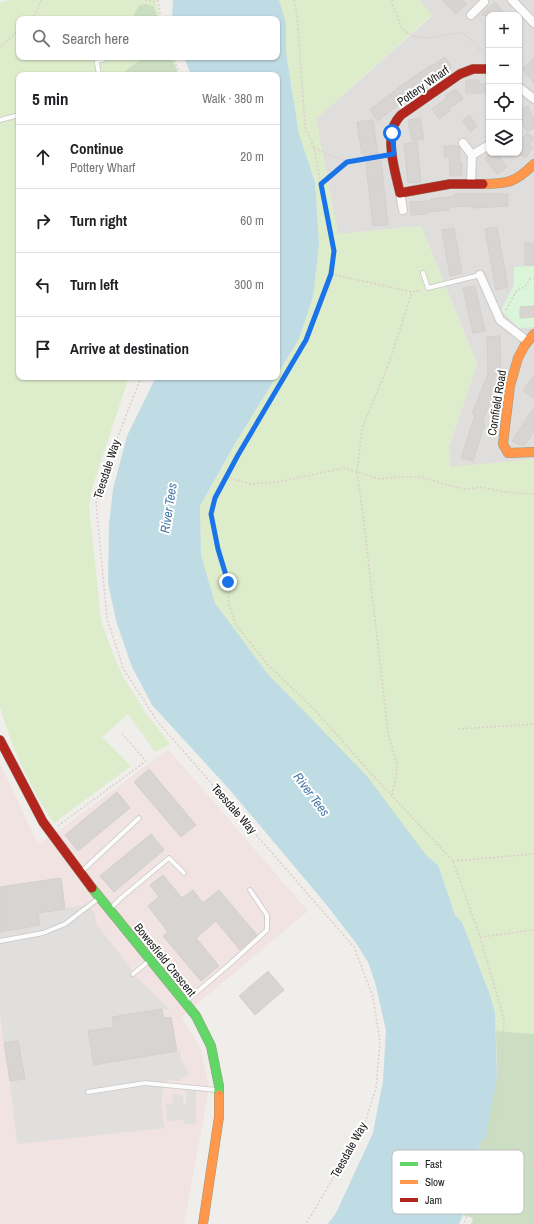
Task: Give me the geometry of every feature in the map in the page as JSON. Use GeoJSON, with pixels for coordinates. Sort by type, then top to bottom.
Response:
{"type":"FeatureCollection","features":[{"type":"Feature","properties":{"kind":"street"},"geometry":{"type":"LineString","coordinates":[[512,0],[534,23]]}},
{"type":"Feature","properties":{"kind":"street"},"geometry":{"type":"LineString","coordinates":[[471,15],[484,1]]}},
{"type":"Feature","properties":{"kind":"street","name":"Pottery Wharf"},"geometry":{"type":"LineString","coordinates":[[400,193],[391,138],[392,128],[401,115],[460,74],[473,69],[486,69]]}},
{"type":"Feature","properties":{"kind":"street"},"geometry":{"type":"LineString","coordinates":[[522,89],[534,99]]}},
{"type":"Feature","properties":{"kind":"street"},"geometry":{"type":"LineString","coordinates":[[463,142],[472,156],[471,183]]}},
{"type":"Feature","properties":{"kind":"street"},"geometry":{"type":"LineString","coordinates":[[472,156],[486,147]]}},
{"type":"Feature","properties":{"kind":"street"},"geometry":{"type":"LineString","coordinates":[[403,210],[400,193],[439,186],[471,183],[499,184],[509,182],[522,176],[534,164]]}},
{"type":"Feature","properties":{"kind":"street"},"geometry":{"type":"LineString","coordinates":[[480,275],[500,320],[527,341]]}},
{"type":"Feature","properties":{"kind":"street","name":"Cornfield Road"},"geometry":{"type":"LineString","coordinates":[[534,334],[527,341],[518,358],[511,379],[503,444],[508,454],[534,452]]}},
{"type":"Feature","properties":{"kind":"street","name":"Bowesfield Crescent"},"geometry":{"type":"LineString","coordinates":[[0,740],[43,822],[80,874],[196,1016],[211,1046],[219,1091],[219,1117],[203,1224]]}},
{"type":"Feature","properties":{"kind":"lane"},"geometry":{"type":"LineString","coordinates":[[96,60],[98,72]]}},
{"type":"Feature","properties":{"kind":"lane"},"geometry":{"type":"LineString","coordinates":[[0,120],[16,116]]}},
{"type":"Feature","properties":{"kind":"lane"},"geometry":{"type":"LineString","coordinates":[[423,273],[428,288],[480,275]]}},
{"type":"Feature","properties":{"kind":"lane"},"geometry":{"type":"LineString","coordinates":[[80,874],[139,818]]}},
{"type":"Feature","properties":{"kind":"lane"},"geometry":{"type":"LineString","coordinates":[[109,910],[120,898],[169,858],[184,873]]}},
{"type":"Feature","properties":{"kind":"lane"},"geometry":{"type":"LineString","coordinates":[[185,1002],[267,930],[267,915],[250,890]]}},
{"type":"Feature","properties":{"kind":"lane"},"geometry":{"type":"LineString","coordinates":[[0,941],[43,933],[65,924],[100,898]]}},
{"type":"Feature","properties":{"kind":"lane"},"geometry":{"type":"LineString","coordinates":[[133,974],[150,960]]}},
{"type":"Feature","properties":{"kind":"lane"},"geometry":{"type":"LineString","coordinates":[[88,1092],[145,1083],[219,1091]]}},
{"type":"Feature","properties":{"kind":"path"},"geometry":{"type":"LineString","coordinates":[[34,16],[42,0]]}},
{"type":"Feature","properties":{"kind":"path"},"geometry":{"type":"LineString","coordinates":[[146,0],[158,1],[160,16]]}},
{"type":"Feature","properties":{"kind":"path"},"geometry":{"type":"LineString","coordinates":[[294,0],[298,28],[305,126],[314,148],[334,251],[331,274],[306,340],[226,477],[215,498],[211,514],[218,549],[228,582],[229,605],[236,625],[267,664],[316,710],[453,861],[480,937],[504,1019],[499,1110],[488,1150]]}},
{"type":"Feature","properties":{"kind":"path"},"geometry":{"type":"LineString","coordinates":[[392,0],[402,29],[415,37],[428,38],[462,33],[486,55]]}},
{"type":"Feature","properties":{"kind":"path"},"geometry":{"type":"LineString","coordinates":[[0,47],[16,33]]}},
{"type":"Feature","properties":{"kind":"path"},"geometry":{"type":"LineString","coordinates":[[174,60],[179,72]]}},
{"type":"Feature","properties":{"kind":"path"},"geometry":{"type":"LineString","coordinates":[[314,148],[347,162]]}},
{"type":"Feature","properties":{"kind":"path"},"geometry":{"type":"LineString","coordinates":[[321,184],[347,162],[394,154]]}},
{"type":"Feature","properties":{"kind":"path"},"geometry":{"type":"LineString","coordinates":[[331,274],[412,292],[428,288]]}},
{"type":"Feature","properties":{"kind":"path"},"geometry":{"type":"LineString","coordinates":[[500,320],[517,290],[525,286],[530,279],[534,278]]}},
{"type":"Feature","properties":{"kind":"path"},"geometry":{"type":"LineString","coordinates":[[392,795],[397,765],[388,733],[357,472],[362,428],[388,366],[412,292]]}},
{"type":"Feature","properties":{"kind":"path","name":"Teesdale Way"},"geometry":{"type":"LineString","coordinates":[[140,380],[103,476],[96,503],[107,618],[124,668],[157,721],[354,947],[373,997],[380,1042],[376,1088],[364,1126],[306,1224]]}},
{"type":"Feature","properties":{"kind":"path"},"geometry":{"type":"LineString","coordinates":[[226,477],[251,484],[278,482],[343,468],[380,479],[421,477],[467,489],[480,488],[511,493],[534,494]]}},
{"type":"Feature","properties":{"kind":"path"},"geometry":{"type":"LineString","coordinates":[[458,729],[534,724]]}},
{"type":"Feature","properties":{"kind":"path"},"geometry":{"type":"LineString","coordinates":[[50,832],[146,761],[122,734]]}},
{"type":"Feature","properties":{"kind":"path"},"geometry":{"type":"LineString","coordinates":[[453,861],[534,854]]}},
{"type":"Feature","properties":{"kind":"path"},"geometry":{"type":"LineString","coordinates":[[480,937],[534,930]]}},
{"type":"Feature","properties":{"kind":"path"},"geometry":{"type":"LineString","coordinates":[[524,1166],[534,1164]]}},
{"type":"Feature","properties":{"kind":"path"},"geometry":{"type":"LineString","coordinates":[[464,1224],[467,1214]]}},
{"type":"Feature","properties":{"kind":"shaded area"},"geometry":{"type":"Polygon","coordinates":[[[419,0],[534,0],[534,459],[450,468],[449,446],[477,364],[421,226],[338,234],[316,119],[432,16],[419,0]]]}},
{"type":"Feature","properties":{"kind":"shaded area"},"geometry":{"type":"Polygon","coordinates":[[[168,749],[308,911],[182,1017],[201,1049],[209,1088],[184,1224],[0,1224],[0,763],[38,844],[62,828],[168,749]]]}},
{"type":"Feature","properties":{"kind":"shaded area"},"geometry":{"type":"Polygon","coordinates":[[[85,905],[94,912],[97,925],[129,966],[133,974],[170,1010],[162,1009],[112,1017],[114,1027],[88,1031],[94,1065],[180,1051],[181,1060],[189,1074],[179,1081],[167,1080],[163,1091],[161,1105],[165,1128],[17,1144],[10,1081],[25,1079],[18,1041],[4,1043],[0,1015],[0,932],[40,925],[38,913],[85,905]]]}},
{"type":"Feature","properties":{"kind":"shaded area"},"geometry":{"type":"Polygon","coordinates":[[[186,1087],[196,1088],[196,1123],[185,1125],[183,1120],[167,1121],[166,1104],[173,1103],[172,1094],[183,1095],[183,1105],[186,1105],[186,1087]]]}},
{"type":"Feature","properties":{"kind":"green space"},"geometry":{"type":"Polygon","coordinates":[[[10,0],[156,0],[159,16],[16,16],[16,60],[173,60],[178,72],[16,72],[16,380],[128,380],[92,488],[89,506],[101,620],[123,677],[146,713],[170,744],[155,752],[128,714],[102,737],[131,766],[54,823],[37,796],[22,767],[10,738],[0,707],[0,2],[10,0]]]}},
{"type":"Feature","properties":{"kind":"green space"},"geometry":{"type":"Polygon","coordinates":[[[279,0],[419,0],[432,15],[316,119],[338,234],[421,226],[477,364],[449,445],[450,467],[534,459],[534,1034],[496,1031],[495,1012],[490,995],[462,922],[455,915],[438,865],[426,855],[365,775],[267,673],[215,603],[201,555],[200,506],[233,447],[274,380],[280,380],[280,370],[299,339],[313,297],[319,244],[315,182],[299,134],[286,53],[286,23],[279,0]]]}},
{"type":"Feature","properties":{"kind":"green space"},"geometry":{"type":"Polygon","coordinates":[[[146,4],[153,6],[158,16],[134,16],[139,6],[146,4]]]}},
{"type":"Feature","properties":{"kind":"green space"},"geometry":{"type":"Polygon","coordinates":[[[140,60],[172,60],[178,72],[124,72],[140,60]]]}},
{"type":"Feature","properties":{"kind":"green space"},"geometry":{"type":"Polygon","coordinates":[[[534,266],[534,327],[519,328],[501,310],[514,285],[514,267],[534,266]]]}},
{"type":"Feature","properties":{"kind":"green space"},"geometry":{"type":"Polygon","coordinates":[[[496,1031],[534,1034],[534,1224],[471,1224],[473,1218],[463,1215],[524,1214],[524,1150],[478,1150],[497,1077],[496,1031]]]}},
{"type":"Feature","properties":{"kind":"water"},"geometry":{"type":"Polygon","coordinates":[[[173,0],[279,0],[286,23],[286,53],[299,134],[315,182],[319,244],[313,297],[299,339],[280,370],[280,72],[190,72],[185,60],[280,60],[280,16],[172,16],[173,0]]]}},
{"type":"Feature","properties":{"kind":"water","name":"River Tees"},"geometry":{"type":"Polygon","coordinates":[[[155,380],[274,380],[233,447],[200,506],[201,555],[215,603],[267,673],[366,775],[426,855],[438,865],[455,915],[462,922],[495,1012],[497,1077],[486,1137],[480,1143],[478,1150],[392,1150],[392,1214],[463,1214],[459,1224],[328,1224],[336,1213],[373,1133],[383,1081],[386,1030],[375,982],[368,962],[356,943],[325,903],[230,790],[152,705],[132,667],[117,624],[108,583],[109,524],[113,489],[127,436],[155,380]]]}},
{"type":"Feature","properties":{"kind":"building"},"geometry":{"type":"Polygon","coordinates":[[[442,0],[463,0],[467,4],[456,14],[442,0]]]}},
{"type":"Feature","properties":{"kind":"building"},"geometry":{"type":"Polygon","coordinates":[[[495,2],[504,12],[486,12],[486,15],[481,15],[495,2]]]}},
{"type":"Feature","properties":{"kind":"building"},"geometry":{"type":"Polygon","coordinates":[[[445,57],[452,67],[442,75],[441,73],[418,89],[414,81],[415,91],[378,121],[370,110],[402,85],[445,57]]]}},
{"type":"Feature","properties":{"kind":"building"},"geometry":{"type":"Polygon","coordinates":[[[534,58],[534,83],[522,69],[534,58]]]}},
{"type":"Feature","properties":{"kind":"building"},"geometry":{"type":"Polygon","coordinates":[[[466,80],[479,80],[479,84],[486,84],[486,93],[466,93],[466,80]]]}},
{"type":"Feature","properties":{"kind":"building"},"geometry":{"type":"Polygon","coordinates":[[[456,89],[463,99],[448,109],[450,111],[439,119],[432,109],[447,98],[445,96],[456,89]]]}},
{"type":"Feature","properties":{"kind":"building"},"geometry":{"type":"Polygon","coordinates":[[[528,106],[534,119],[534,128],[527,132],[522,123],[522,109],[528,106]]]}},
{"type":"Feature","properties":{"kind":"building"},"geometry":{"type":"Polygon","coordinates":[[[469,115],[477,126],[471,132],[462,121],[469,115]]]}},
{"type":"Feature","properties":{"kind":"building"},"geometry":{"type":"Polygon","coordinates":[[[420,118],[424,139],[412,141],[408,120],[420,118]]]}},
{"type":"Feature","properties":{"kind":"building"},"geometry":{"type":"Polygon","coordinates":[[[373,120],[379,161],[381,161],[388,225],[373,226],[365,154],[362,154],[357,122],[373,120]]]}},
{"type":"Feature","properties":{"kind":"building"},"geometry":{"type":"Polygon","coordinates":[[[527,133],[534,138],[529,144],[533,148],[525,158],[522,156],[522,139],[527,133]]]}},
{"type":"Feature","properties":{"kind":"building"},"geometry":{"type":"Polygon","coordinates":[[[417,142],[421,182],[408,183],[404,144],[417,142]]]}},
{"type":"Feature","properties":{"kind":"building"},"geometry":{"type":"Polygon","coordinates":[[[444,146],[459,146],[459,163],[462,162],[462,176],[450,176],[449,157],[444,157],[444,146]]]}},
{"type":"Feature","properties":{"kind":"building"},"geometry":{"type":"Polygon","coordinates":[[[487,156],[499,156],[507,167],[497,174],[485,158],[487,156]]]}},
{"type":"Feature","properties":{"kind":"building"},"geometry":{"type":"Polygon","coordinates":[[[455,194],[508,194],[508,206],[472,208],[472,206],[449,207],[449,210],[411,215],[410,202],[431,201],[431,199],[455,196],[455,194]]]}},
{"type":"Feature","properties":{"kind":"building"},"geometry":{"type":"Polygon","coordinates":[[[497,227],[508,287],[496,290],[485,229],[497,227]]]}},
{"type":"Feature","properties":{"kind":"building"},"geometry":{"type":"Polygon","coordinates":[[[454,228],[462,273],[450,276],[442,230],[454,228]]]}},
{"type":"Feature","properties":{"kind":"building"},"geometry":{"type":"Polygon","coordinates":[[[525,243],[534,243],[534,265],[525,265],[525,243]]]}},
{"type":"Feature","properties":{"kind":"building"},"geometry":{"type":"Polygon","coordinates":[[[475,286],[485,331],[473,333],[463,288],[475,286]]]}},
{"type":"Feature","properties":{"kind":"building"},"geometry":{"type":"Polygon","coordinates":[[[534,306],[534,317],[520,318],[520,307],[534,306]]]}},
{"type":"Feature","properties":{"kind":"building"},"geometry":{"type":"Polygon","coordinates":[[[500,336],[501,375],[482,423],[485,424],[473,461],[461,458],[475,415],[472,414],[488,374],[487,337],[500,336]]]}},
{"type":"Feature","properties":{"kind":"building"},"geometry":{"type":"Polygon","coordinates":[[[534,375],[534,399],[523,391],[534,375]]]}},
{"type":"Feature","properties":{"kind":"building"},"geometry":{"type":"Polygon","coordinates":[[[534,407],[534,431],[525,445],[519,445],[512,441],[534,407]]]}},
{"type":"Feature","properties":{"kind":"building"},"geometry":{"type":"Polygon","coordinates":[[[149,769],[196,825],[181,837],[134,782],[149,769]]]}},
{"type":"Feature","properties":{"kind":"building"},"geometry":{"type":"Polygon","coordinates":[[[117,792],[130,808],[78,851],[65,835],[117,792]]]}},
{"type":"Feature","properties":{"kind":"building"},"geometry":{"type":"Polygon","coordinates":[[[151,834],[164,850],[114,892],[100,876],[151,834]]]}},
{"type":"Feature","properties":{"kind":"building"},"geometry":{"type":"Polygon","coordinates":[[[163,875],[182,898],[193,890],[203,903],[219,890],[257,935],[240,950],[216,921],[196,938],[219,966],[201,981],[163,936],[168,932],[148,906],[159,897],[150,885],[163,875]]]}},
{"type":"Feature","properties":{"kind":"building"},"geometry":{"type":"Polygon","coordinates":[[[61,878],[65,909],[38,913],[40,925],[0,932],[0,887],[61,878]]]}},
{"type":"Feature","properties":{"kind":"building"},"geometry":{"type":"Polygon","coordinates":[[[268,971],[284,990],[255,1015],[239,996],[268,971]]]}},
{"type":"Feature","properties":{"kind":"building"},"geometry":{"type":"Polygon","coordinates":[[[162,1009],[164,1018],[171,1017],[177,1051],[94,1065],[88,1031],[114,1027],[112,1017],[162,1009]]]}},
{"type":"Feature","properties":{"kind":"building"},"geometry":{"type":"Polygon","coordinates":[[[18,1041],[25,1079],[10,1081],[4,1043],[18,1041]]]}},
{"type":"Feature","properties":{"kind":"traffic: fast"},"geometry":{"type":"LineString","coordinates":[[92,888],[196,1016],[211,1046],[219,1086],[219,1095]]}},
{"type":"Feature","properties":{"kind":"traffic: slow"},"geometry":{"type":"LineString","coordinates":[[483,184],[511,181],[522,175],[534,164]]}},
{"type":"Feature","properties":{"kind":"traffic: slow"},"geometry":{"type":"LineString","coordinates":[[534,334],[525,345],[518,358],[510,386],[503,444],[508,453],[534,452]]}},
{"type":"Feature","properties":{"kind":"traffic: slow"},"geometry":{"type":"LineString","coordinates":[[203,1224],[219,1117],[219,1095]]}},
{"type":"Feature","properties":{"kind":"traffic: jam"},"geometry":{"type":"LineString","coordinates":[[483,184],[450,184],[400,193],[392,159],[391,141],[394,125],[401,115],[460,74],[473,69],[486,69]]}},
{"type":"Feature","properties":{"kind":"traffic: jam"},"geometry":{"type":"LineString","coordinates":[[0,740],[43,822],[92,888]]}},
{"type":"Feature","properties":{"kind":"route"},"geometry":{"type":"LineString","coordinates":[[228,582],[218,549],[211,514],[215,498],[238,455],[306,340],[331,274],[334,251],[321,184],[347,162],[394,154],[391,138],[392,133]]}}]}
